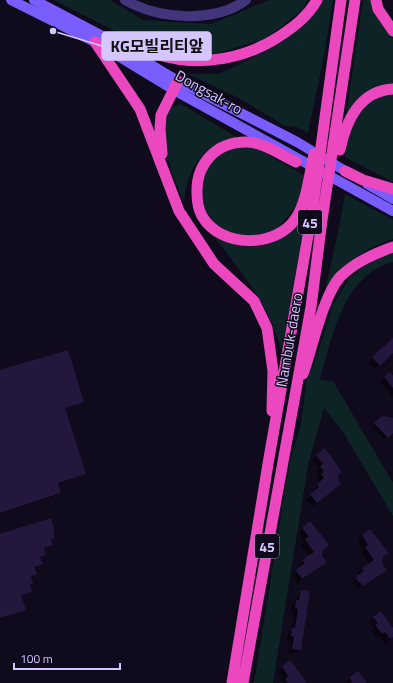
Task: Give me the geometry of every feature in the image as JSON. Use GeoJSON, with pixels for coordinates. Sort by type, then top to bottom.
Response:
{"type":"FeatureCollection","features":[{"type":"Feature","properties":{"kind":"highway"},"geometry":{"type":"LineString","coordinates":[[108,39],[145,48],[164,56],[194,60],[216,60],[243,54],[269,43],[297,24],[312,9],[317,0]]}},
{"type":"Feature","properties":{"kind":"highway","name":"Nambuk-daero"},"geometry":{"type":"LineString","coordinates":[[232,683],[271,443],[312,213],[340,0]]}},
{"type":"Feature","properties":{"kind":"highway","name":"Nambuk-daero"},"geometry":{"type":"LineString","coordinates":[[243,683],[311,307],[322,220],[355,0]]}},
{"type":"Feature","properties":{"kind":"highway"},"geometry":{"type":"LineString","coordinates":[[376,0],[378,9],[393,31]]}},
{"type":"Feature","properties":{"kind":"highway"},"geometry":{"type":"LineString","coordinates":[[95,42],[140,109],[164,172],[184,218],[214,264],[254,301],[267,328],[273,371],[271,443]]}},
{"type":"Feature","properties":{"kind":"highway"},"geometry":{"type":"LineString","coordinates":[[164,172],[160,129],[161,116],[176,85]]}},
{"type":"Feature","properties":{"kind":"highway"},"geometry":{"type":"LineString","coordinates":[[318,256],[342,140],[348,120],[360,102],[377,92],[393,89]]}},
{"type":"Feature","properties":{"kind":"highway"},"geometry":{"type":"LineString","coordinates":[[296,160],[259,144],[240,143],[222,148],[206,161],[199,173],[198,204],[202,216],[209,226],[222,235],[238,241],[251,241],[267,238],[281,232],[295,220],[303,205],[328,98]]}},
{"type":"Feature","properties":{"kind":"highway"},"geometry":{"type":"LineString","coordinates":[[345,171],[363,180],[393,189]]}},
{"type":"Feature","properties":{"kind":"highway"},"geometry":{"type":"LineString","coordinates":[[292,409],[320,322],[330,296],[340,278],[357,264],[377,253],[393,247]]}},
{"type":"Feature","properties":{"kind":"main road","name":"Dongsak-ro"},"geometry":{"type":"LineString","coordinates":[[10,0],[95,42],[176,85],[297,142],[393,199]]}},
{"type":"Feature","properties":{"kind":"main road","name":"Dongsak-ro"},"geometry":{"type":"LineString","coordinates":[[34,0],[108,39],[176,85],[296,160],[337,183],[342,183],[393,211]]}},
{"type":"Feature","properties":{"kind":"street"},"geometry":{"type":"LineString","coordinates":[[125,0],[148,10],[175,16],[215,14],[246,0]]}},
{"type":"Feature","properties":{"kind":"green space"},"geometry":{"type":"Polygon","coordinates":[[[54,0],[110,0],[143,20],[211,24],[269,0],[307,0],[303,9],[267,38],[210,56],[178,52],[126,37],[54,0]]]}},
{"type":"Feature","properties":{"kind":"green space"},"geometry":{"type":"Polygon","coordinates":[[[319,0],[333,0],[325,50],[308,133],[297,127],[285,126],[239,98],[188,74],[219,74],[275,47],[295,31],[319,0]]]}},
{"type":"Feature","properties":{"kind":"green space"},"geometry":{"type":"Polygon","coordinates":[[[363,0],[372,0],[380,21],[393,39],[393,85],[377,88],[365,94],[346,116],[363,0]]]}},
{"type":"Feature","properties":{"kind":"green space"},"geometry":{"type":"Polygon","coordinates":[[[393,93],[393,182],[345,157],[347,135],[359,113],[371,102],[393,93]]]}},
{"type":"Feature","properties":{"kind":"green space"},"geometry":{"type":"Polygon","coordinates":[[[181,104],[243,141],[221,144],[205,153],[194,167],[190,175],[184,202],[173,176],[164,145],[163,133],[168,109],[181,104]]]}},
{"type":"Feature","properties":{"kind":"green space"},"geometry":{"type":"Polygon","coordinates":[[[244,146],[259,150],[304,175],[298,204],[278,228],[260,237],[239,237],[215,225],[203,207],[200,184],[209,163],[225,151],[244,146]]]}},
{"type":"Feature","properties":{"kind":"green space"},"geometry":{"type":"Polygon","coordinates":[[[345,194],[393,220],[393,239],[369,249],[360,255],[345,270],[323,300],[339,228],[345,194]]]}},
{"type":"Feature","properties":{"kind":"green space"},"geometry":{"type":"Polygon","coordinates":[[[306,214],[281,349],[260,300],[209,230],[236,244],[249,247],[259,246],[268,244],[286,235],[306,214]]]}},
{"type":"Feature","properties":{"kind":"green space"},"geometry":{"type":"Polygon","coordinates":[[[393,253],[393,262],[376,269],[363,279],[352,293],[335,327],[320,380],[333,381],[393,483],[393,516],[343,432],[324,408],[308,465],[273,683],[254,683],[289,466],[301,423],[307,378],[313,368],[333,305],[349,279],[375,258],[393,253]]]}},
{"type":"Feature","properties":{"kind":"building"},"geometry":{"type":"Polygon","coordinates":[[[393,338],[393,353],[380,366],[372,357],[393,338]]]}},
{"type":"Feature","properties":{"kind":"building"},"geometry":{"type":"Polygon","coordinates":[[[68,350],[84,402],[65,408],[86,474],[58,483],[61,493],[0,513],[0,370],[68,350]]]}},
{"type":"Feature","properties":{"kind":"building"},"geometry":{"type":"Polygon","coordinates":[[[390,372],[393,376],[393,388],[384,377],[390,372]]]}},
{"type":"Feature","properties":{"kind":"building"},"geometry":{"type":"Polygon","coordinates":[[[382,416],[393,418],[393,433],[388,438],[374,423],[382,416]]]}},
{"type":"Feature","properties":{"kind":"building"},"geometry":{"type":"Polygon","coordinates":[[[325,448],[342,472],[338,475],[338,479],[341,484],[317,503],[310,494],[319,487],[317,484],[324,478],[321,474],[324,472],[320,466],[323,464],[316,455],[325,448]]]}},
{"type":"Feature","properties":{"kind":"building"},"geometry":{"type":"Polygon","coordinates":[[[51,518],[55,531],[53,532],[55,538],[51,539],[53,545],[44,548],[46,555],[40,557],[43,564],[34,567],[37,574],[31,576],[33,584],[30,585],[32,592],[21,595],[26,610],[0,618],[0,534],[51,518]]]}},
{"type":"Feature","properties":{"kind":"building"},"geometry":{"type":"Polygon","coordinates":[[[310,521],[329,545],[323,550],[322,555],[327,562],[302,579],[296,571],[305,563],[302,560],[314,552],[305,539],[309,537],[303,529],[303,527],[310,521]]]}},
{"type":"Feature","properties":{"kind":"building"},"geometry":{"type":"Polygon","coordinates":[[[370,529],[389,553],[383,557],[382,563],[387,570],[363,586],[356,579],[357,576],[364,571],[362,568],[374,560],[365,547],[368,545],[363,537],[363,534],[370,529]]]}},
{"type":"Feature","properties":{"kind":"building"},"geometry":{"type":"Polygon","coordinates":[[[301,590],[310,591],[301,650],[292,649],[294,637],[291,636],[292,628],[295,628],[298,609],[295,608],[296,600],[299,600],[301,590]]]}},
{"type":"Feature","properties":{"kind":"building"},"geometry":{"type":"Polygon","coordinates":[[[381,611],[393,628],[393,637],[390,639],[385,632],[382,634],[375,625],[378,623],[373,617],[381,611]]]}},
{"type":"Feature","properties":{"kind":"building"},"geometry":{"type":"Polygon","coordinates":[[[291,661],[307,683],[288,683],[285,679],[288,676],[282,666],[291,661]]]}},
{"type":"Feature","properties":{"kind":"building"},"geometry":{"type":"Polygon","coordinates":[[[359,672],[367,683],[352,683],[350,677],[359,672]]]}},
{"type":"Feature","properties":{"kind":"place","name":"KG모빌리티앞"},"geometry":{"type":"Point","coordinates":[53,31]}}]}
